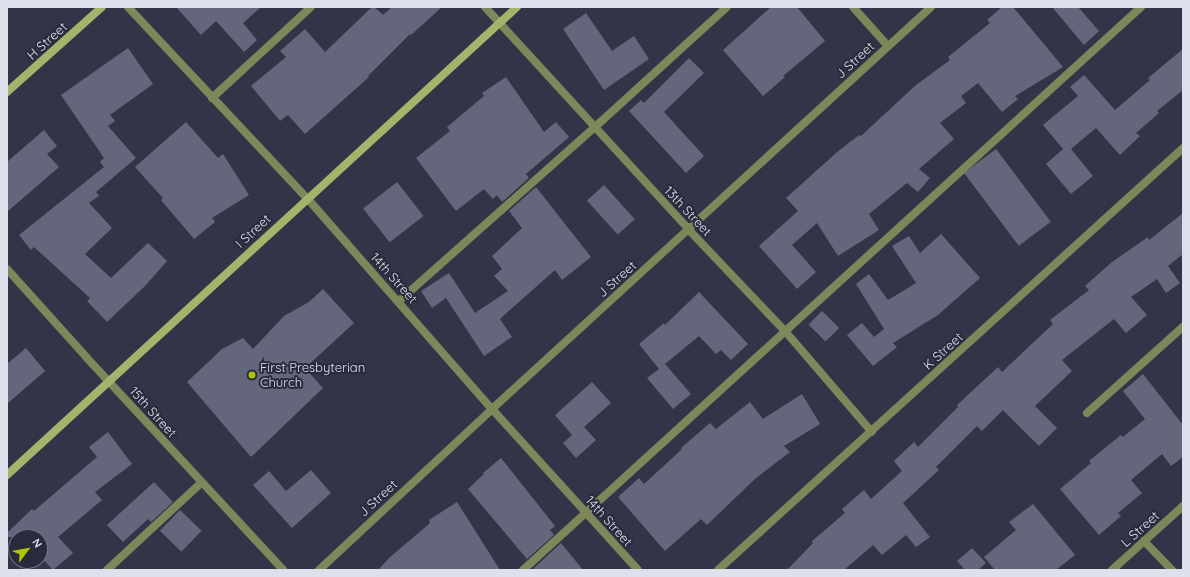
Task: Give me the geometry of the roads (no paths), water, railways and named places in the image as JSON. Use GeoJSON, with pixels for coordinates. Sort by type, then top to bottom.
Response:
{"type":"FeatureCollection","features":[{"type":"Feature","properties":{"kind":"main road","name":"H Street"},"geometry":{"type":"LineString","coordinates":[[7,92],[102,7]]}},
{"type":"Feature","properties":{"kind":"main road","name":"I Street"},"geometry":{"type":"LineString","coordinates":[[7,475],[307,198],[518,7]]}},
{"type":"Feature","properties":{"kind":"street","name":"14th Street"},"geometry":{"type":"LineString","coordinates":[[128,7],[307,198],[399,301],[492,409],[638,570]]}},
{"type":"Feature","properties":{"kind":"street"},"geometry":{"type":"LineString","coordinates":[[212,98],[311,7]]}},
{"type":"Feature","properties":{"kind":"street","name":"13th Street"},"geometry":{"type":"LineString","coordinates":[[485,7],[689,230],[785,331],[872,432]]}},
{"type":"Feature","properties":{"kind":"street"},"geometry":{"type":"LineString","coordinates":[[399,301],[595,127],[727,7]]}},
{"type":"Feature","properties":{"kind":"street"},"geometry":{"type":"LineString","coordinates":[[853,7],[888,46]]}},
{"type":"Feature","properties":{"kind":"street","name":"J Street"},"geometry":{"type":"LineString","coordinates":[[319,570],[492,409],[932,7]]}},
{"type":"Feature","properties":{"kind":"street"},"geometry":{"type":"LineString","coordinates":[[523,570],[1141,7]]}},
{"type":"Feature","properties":{"kind":"street","name":"K Street"},"geometry":{"type":"LineString","coordinates":[[718,570],[872,432],[1183,148]]}},
{"type":"Feature","properties":{"kind":"street","name":"15th Street"},"geometry":{"type":"LineString","coordinates":[[7,269],[201,483],[283,570]]}},
{"type":"Feature","properties":{"kind":"street"},"geometry":{"type":"LineString","coordinates":[[1087,413],[1183,327]]}},
{"type":"Feature","properties":{"kind":"street"},"geometry":{"type":"LineString","coordinates":[[107,570],[201,483]]}},
{"type":"Feature","properties":{"kind":"street","name":"L Street"},"geometry":{"type":"LineString","coordinates":[[1112,570],[1183,506]]}},
{"type":"Feature","properties":{"kind":"street"},"geometry":{"type":"LineString","coordinates":[[1144,541],[1172,570]]}},
{"type":"Feature","properties":{"kind":"place","name":"First Presbyterian Church"},"geometry":{"type":"Point","coordinates":[252,375]}}]}
